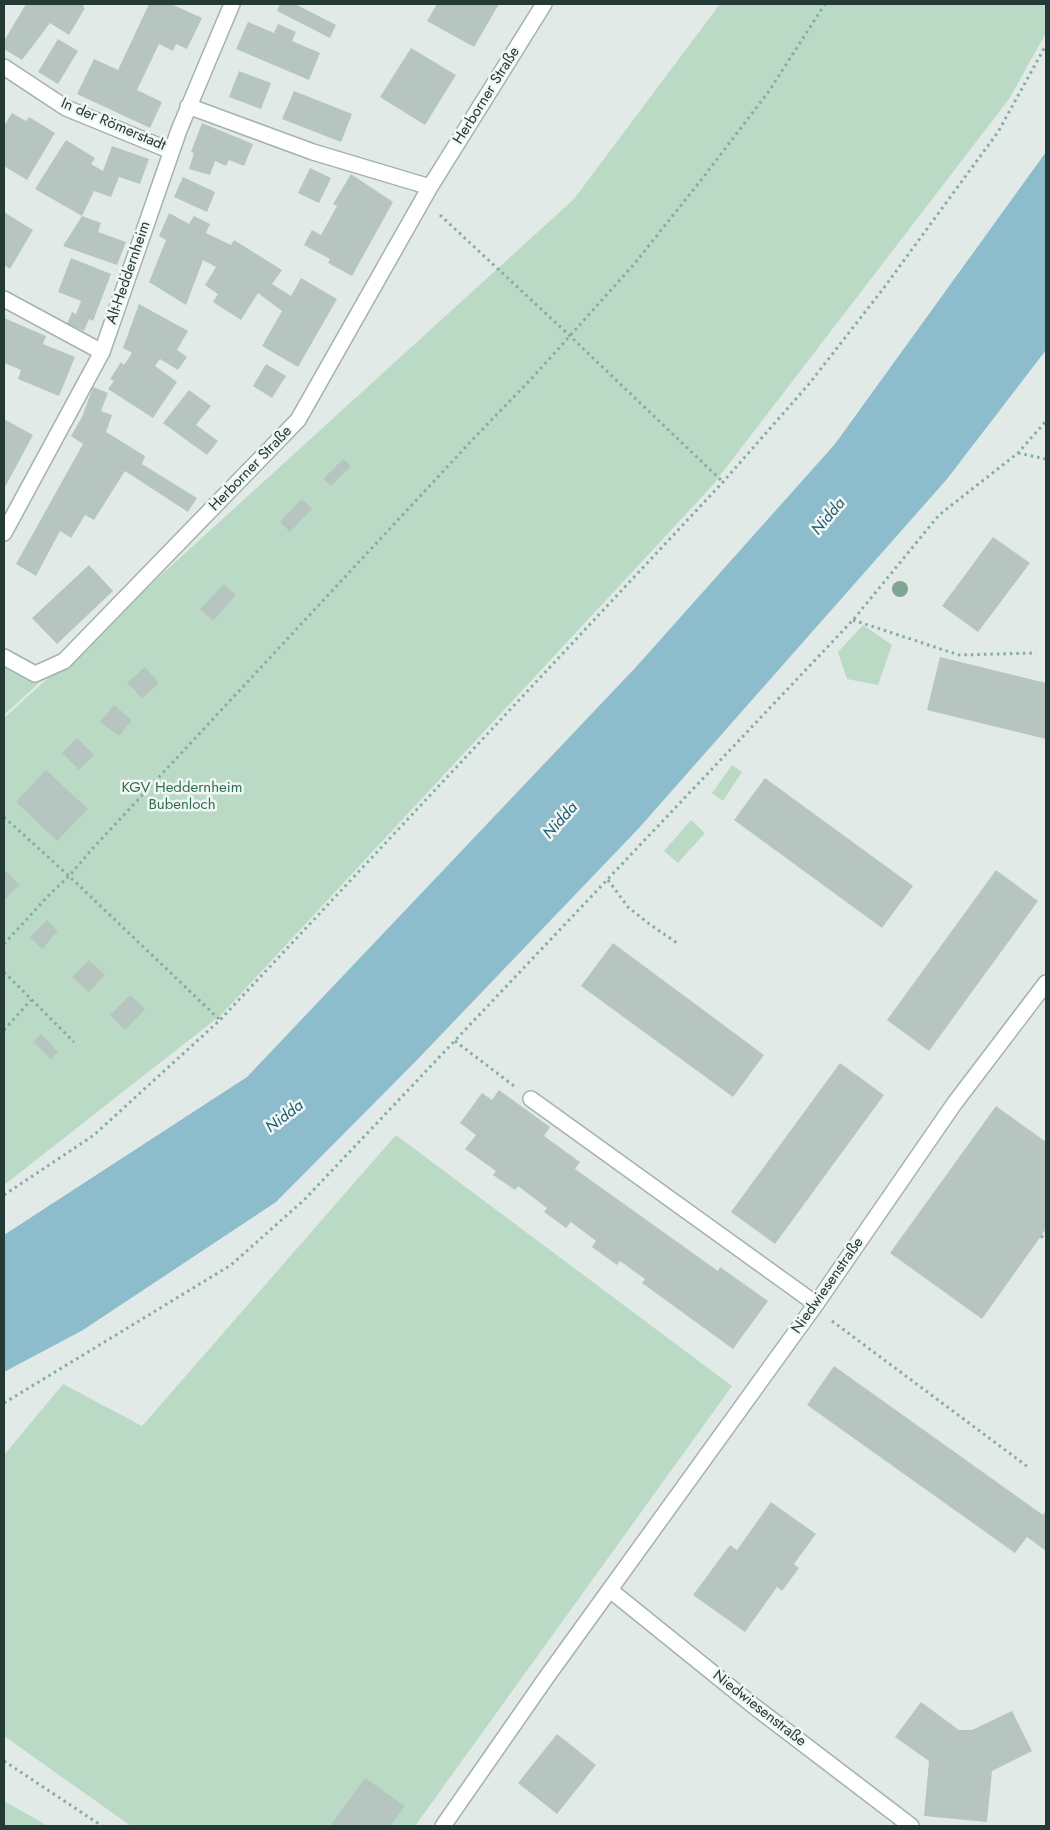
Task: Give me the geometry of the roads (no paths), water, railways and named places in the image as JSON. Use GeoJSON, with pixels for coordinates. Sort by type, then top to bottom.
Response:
{"type":"FeatureCollection","features":[{"type":"Feature","properties":{"kind":"street","name":"Alt-Heddernheim"},"geometry":{"type":"LineString","coordinates":[[4,533],[102,352],[171,151],[188,106],[232,4]]}},
{"type":"Feature","properties":{"kind":"street","name":"Herborner Straße"},"geometry":{"type":"LineString","coordinates":[[4,657],[35,674],[64,661],[298,420],[427,193],[544,4]]}},
{"type":"Feature","properties":{"kind":"street","name":"In der Römerstadt"},"geometry":{"type":"LineString","coordinates":[[4,67],[66,108],[171,151]]}},
{"type":"Feature","properties":{"kind":"street"},"geometry":{"type":"LineString","coordinates":[[188,106],[427,193]]}},
{"type":"Feature","properties":{"kind":"street"},"geometry":{"type":"LineString","coordinates":[[4,299],[102,352]]}},
{"type":"Feature","properties":{"kind":"street","name":"Niedwiesenstraße"},"geometry":{"type":"LineString","coordinates":[[443,1826],[816,1304],[954,1104],[1046,983]]}},
{"type":"Feature","properties":{"kind":"street"},"geometry":{"type":"LineString","coordinates":[[530,1099],[816,1304]]}},
{"type":"Feature","properties":{"kind":"street","name":"Niedwiesenstraße"},"geometry":{"type":"LineString","coordinates":[[610,1590],[755,1707],[911,1826]]}},
{"type":"Feature","properties":{"kind":"water","name":"Nidda"},"geometry":{"type":"Polygon","coordinates":[[[1046,152],[1046,350],[947,479],[639,828],[415,1062],[276,1202],[83,1330],[4,1372],[4,1235],[247,1077],[636,667],[835,444],[1046,152]]]}},
{"type":"Feature","properties":{"kind":"park label","name":"KGV Heddernheim Bubenloch"},"geometry":{"type":"Point","coordinates":[182,796]}}]}
